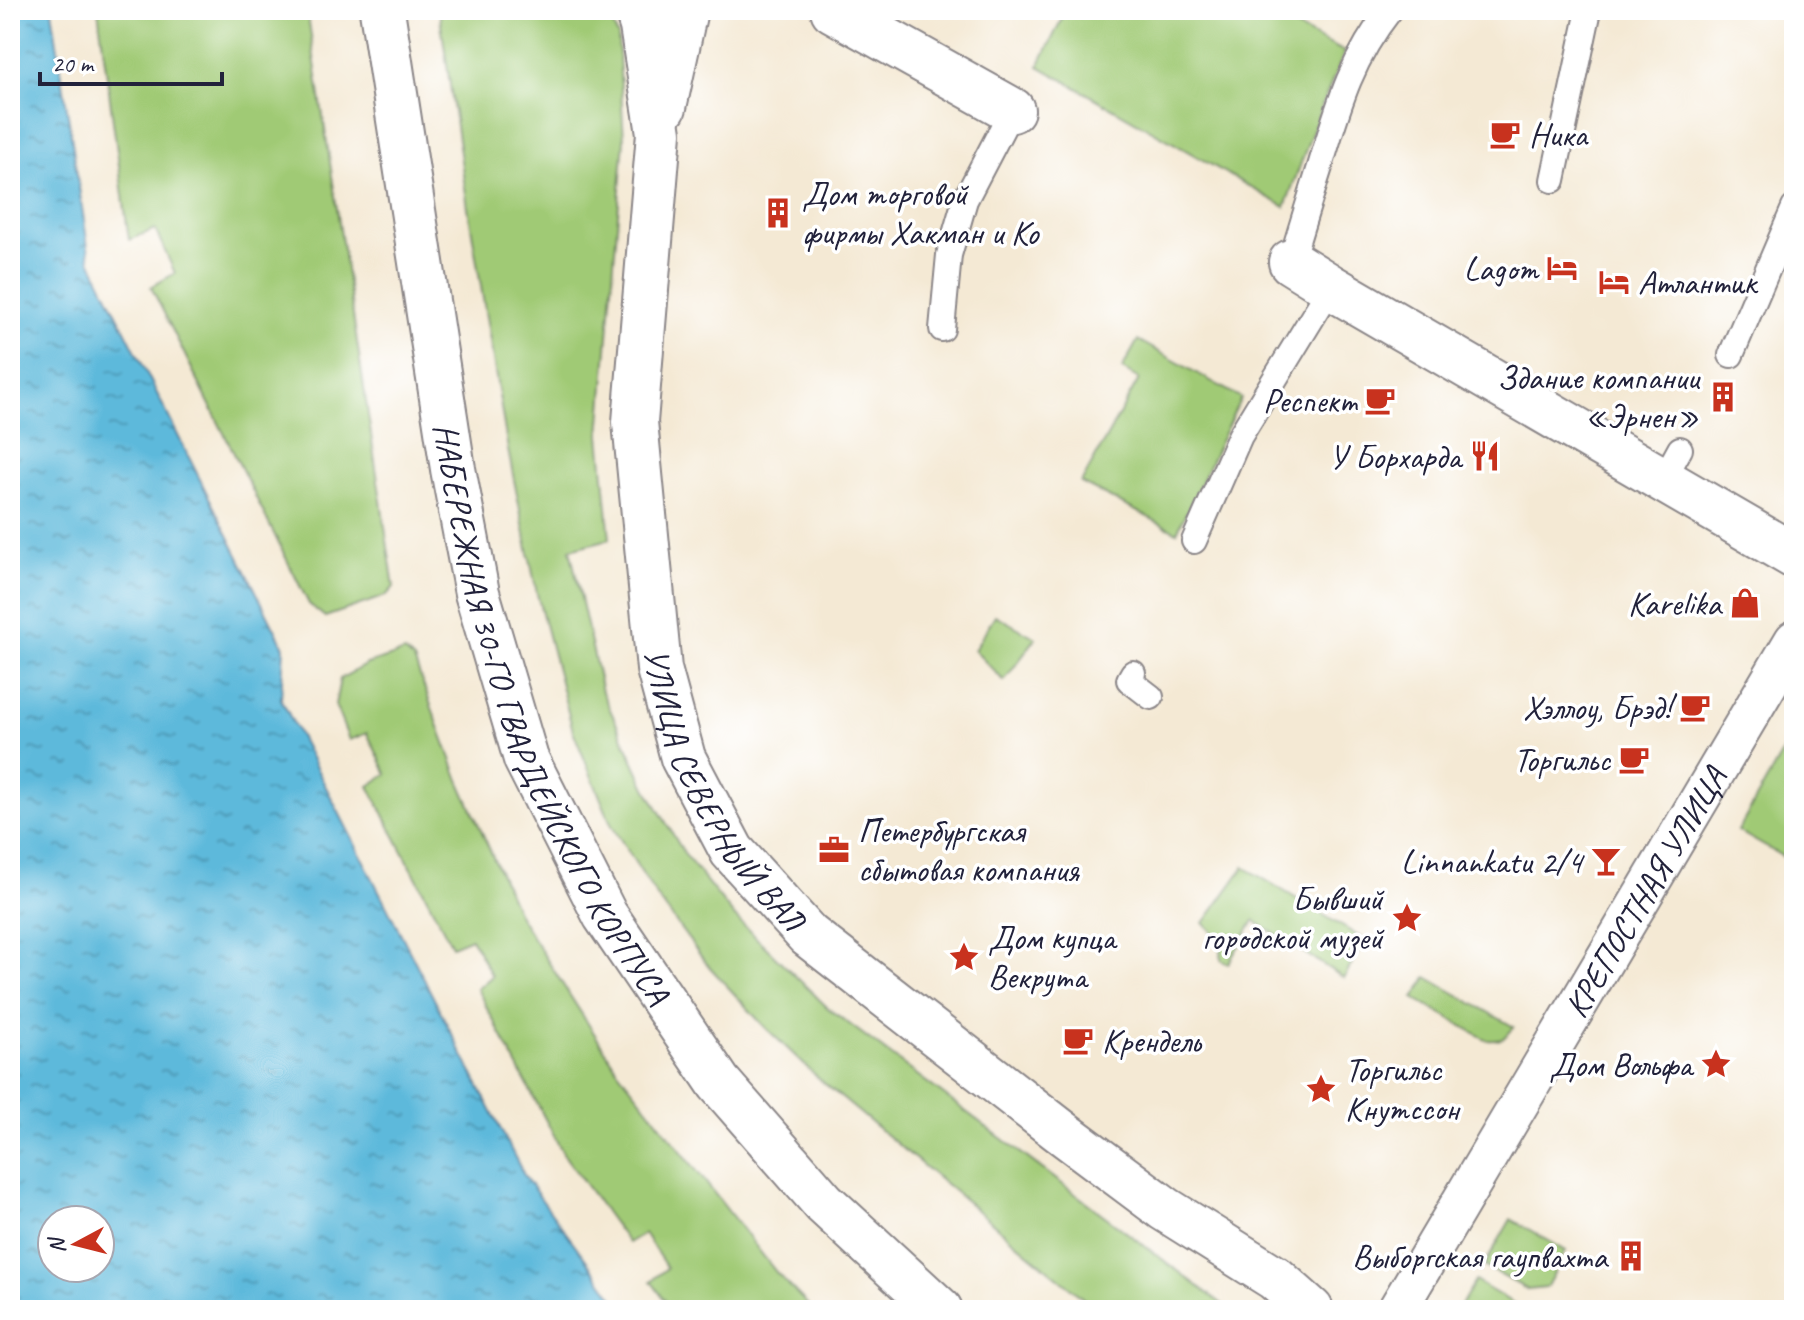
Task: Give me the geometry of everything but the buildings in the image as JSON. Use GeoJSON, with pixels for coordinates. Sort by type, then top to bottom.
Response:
{"type":"FeatureCollection","features":[{"type":"Feature","properties":{"kind":"street","name":"НАБЕРЕЖНАЯ 30-ГО ГВАРДЕЙСКОГО КОРПУСА"},"geometry":{"type":"LineString","coordinates":[[382,10],[453,469],[477,593],[526,759],[605,915],[719,1083],[824,1203],[940,1310]]}},
{"type":"Feature","properties":{"kind":"street","name":"УЛИЦА СЕВЕРНЫЙ ВАЛ"},"geometry":{"type":"LineString","coordinates":[[637,10],[659,133],[635,422],[659,669],[683,758],[732,851],[808,935],[1059,1130],[1165,1209],[1275,1278],[1311,1310]]}},
{"type":"Feature","properties":{"kind":"street"},"geometry":{"type":"LineString","coordinates":[[659,133],[685,10]]}},
{"type":"Feature","properties":{"kind":"street"},"geometry":{"type":"LineString","coordinates":[[839,11],[1012,110]]}},
{"type":"Feature","properties":{"kind":"street"},"geometry":{"type":"LineString","coordinates":[[1291,262],[1331,287],[1672,464],[1794,556]]}},
{"type":"Feature","properties":{"kind":"street","name":"КРЕПОСТНАЯ УЛИЦА"},"geometry":{"type":"LineString","coordinates":[[1397,1310],[1794,640]]}},
{"type":"Feature","properties":{"kind":"lane"},"geometry":{"type":"LineString","coordinates":[[1291,262],[1337,108],[1352,69],[1390,10]]}},
{"type":"Feature","properties":{"kind":"lane"},"geometry":{"type":"LineString","coordinates":[[1553,180],[1589,10]]}},
{"type":"Feature","properties":{"kind":"lane"},"geometry":{"type":"LineString","coordinates":[[942,329],[949,255],[965,200],[1012,110]]}},
{"type":"Feature","properties":{"kind":"lane"},"geometry":{"type":"LineString","coordinates":[[1731,355],[1794,208]]}},
{"type":"Feature","properties":{"kind":"lane"},"geometry":{"type":"LineString","coordinates":[[1194,541],[1240,436],[1331,287]]}},
{"type":"Feature","properties":{"kind":"lane"},"geometry":{"type":"LineString","coordinates":[[1133,673],[1129,680],[1151,697]]}},
{"type":"Feature","properties":{"kind":"green space"},"geometry":{"type":"Polygon","coordinates":[[[98,10],[307,10],[394,587],[386,596],[325,617],[309,604],[151,287],[175,273],[155,229],[129,240],[98,10]]]}},
{"type":"Feature","properties":{"kind":"green space"},"geometry":{"type":"Polygon","coordinates":[[[439,10],[607,10],[618,37],[624,140],[600,435],[610,539],[570,549],[602,692],[646,788],[685,855],[735,917],[828,1008],[1230,1310],[1097,1310],[819,1079],[762,1024],[706,963],[657,897],[612,826],[573,731],[537,594],[508,450],[439,10]]]}},
{"type":"Feature","properties":{"kind":"green space"},"geometry":{"type":"Polygon","coordinates":[[[1066,10],[1263,10],[1345,52],[1285,207],[1039,66],[1066,10]]]}},
{"type":"Feature","properties":{"kind":"green space"},"geometry":{"type":"Polygon","coordinates":[[[1138,340],[1241,398],[1177,532],[1081,483],[1139,379],[1122,369],[1138,340]]]}},
{"type":"Feature","properties":{"kind":"green space"},"geometry":{"type":"Polygon","coordinates":[[[995,615],[1036,638],[1004,681],[974,650],[995,615]]]}},
{"type":"Feature","properties":{"kind":"green space"},"geometry":{"type":"Polygon","coordinates":[[[405,652],[414,660],[459,780],[519,916],[617,1069],[776,1272],[813,1310],[672,1310],[651,1281],[667,1268],[644,1233],[628,1243],[564,1155],[477,989],[492,976],[471,938],[452,946],[369,786],[387,774],[367,733],[349,740],[335,705],[340,679],[367,664],[405,652]]]}},
{"type":"Feature","properties":{"kind":"green space"},"geometry":{"type":"Polygon","coordinates":[[[1794,732],[1794,863],[1738,831],[1794,732]]]}},
{"type":"Feature","properties":{"kind":"green space"},"geometry":{"type":"Polygon","coordinates":[[[1244,867],[1365,940],[1344,978],[1254,921],[1228,964],[1221,960],[1218,940],[1204,923],[1244,867]]]}},
{"type":"Feature","properties":{"kind":"green space"},"geometry":{"type":"Polygon","coordinates":[[[1427,977],[1514,1027],[1503,1038],[1487,1040],[1414,998],[1427,977]]]}},
{"type":"Feature","properties":{"kind":"green space"},"geometry":{"type":"Polygon","coordinates":[[[1511,1219],[1566,1251],[1546,1288],[1528,1290],[1484,1266],[1511,1219]]]}},
{"type":"Feature","properties":{"kind":"green space"},"geometry":{"type":"Polygon","coordinates":[[[1475,1281],[1518,1306],[1520,1310],[1458,1310],[1475,1281]]]}},
{"type":"Feature","properties":{"kind":"water"},"geometry":{"type":"Polygon","coordinates":[[[10,10],[52,10],[90,260],[284,647],[281,699],[525,1177],[623,1310],[10,1310],[10,10]]]}},
{"type":"Feature","properties":{"kind":"place","name":"Ника"},"geometry":{"type":"Point","coordinates":[1505,134]}},
{"type":"Feature","properties":{"kind":"place","name":"Дом торговой фирмы Хакман и Ко"},"geometry":{"type":"Point","coordinates":[778,213]}},
{"type":"Feature","properties":{"kind":"place","name":"Lagom"},"geometry":{"type":"Point","coordinates":[1562,268]}},
{"type":"Feature","properties":{"kind":"place","name":"Атлантик"},"geometry":{"type":"Point","coordinates":[1614,282]}},
{"type":"Feature","properties":{"kind":"place","name":"Здание компании «Эрнен»"},"geometry":{"type":"Point","coordinates":[1723,397]}},
{"type":"Feature","properties":{"kind":"place","name":"Респект"},"geometry":{"type":"Point","coordinates":[1380,400]}},
{"type":"Feature","properties":{"kind":"place","name":"У Борхарда"},"geometry":{"type":"Point","coordinates":[1485,456]}},
{"type":"Feature","properties":{"kind":"place","name":"Karelika"},"geometry":{"type":"Point","coordinates":[1745,603]}},
{"type":"Feature","properties":{"kind":"place","name":"Хэллоу, Брэд!"},"geometry":{"type":"Point","coordinates":[1695,707]}},
{"type":"Feature","properties":{"kind":"place","name":"Торгильс"},"geometry":{"type":"Point","coordinates":[1634,759]}},
{"type":"Feature","properties":{"kind":"place","name":"Петербургская сбытовая компания"},"geometry":{"type":"Point","coordinates":[834,850]}},
{"type":"Feature","properties":{"kind":"place","name":"Linnankatu 2/4"},"geometry":{"type":"Point","coordinates":[1606,861]}},
{"type":"Feature","properties":{"kind":"place","name":"Бывший городской музей"},"geometry":{"type":"Point","coordinates":[1407,918]}},
{"type":"Feature","properties":{"kind":"place","name":"Дом купца Векрута"},"geometry":{"type":"Point","coordinates":[964,957]}},
{"type":"Feature","properties":{"kind":"place","name":"Крендель"},"geometry":{"type":"Point","coordinates":[1078,1040]}},
{"type":"Feature","properties":{"kind":"place","name":"Дом Вольфа"},"geometry":{"type":"Point","coordinates":[1716,1064]}},
{"type":"Feature","properties":{"kind":"place","name":"Торгильс Кнутссон"},"geometry":{"type":"Point","coordinates":[1321,1089]}},
{"type":"Feature","properties":{"kind":"place","name":"Выборгская гаупвахта"},"geometry":{"type":"Point","coordinates":[1631,1256]}}]}
